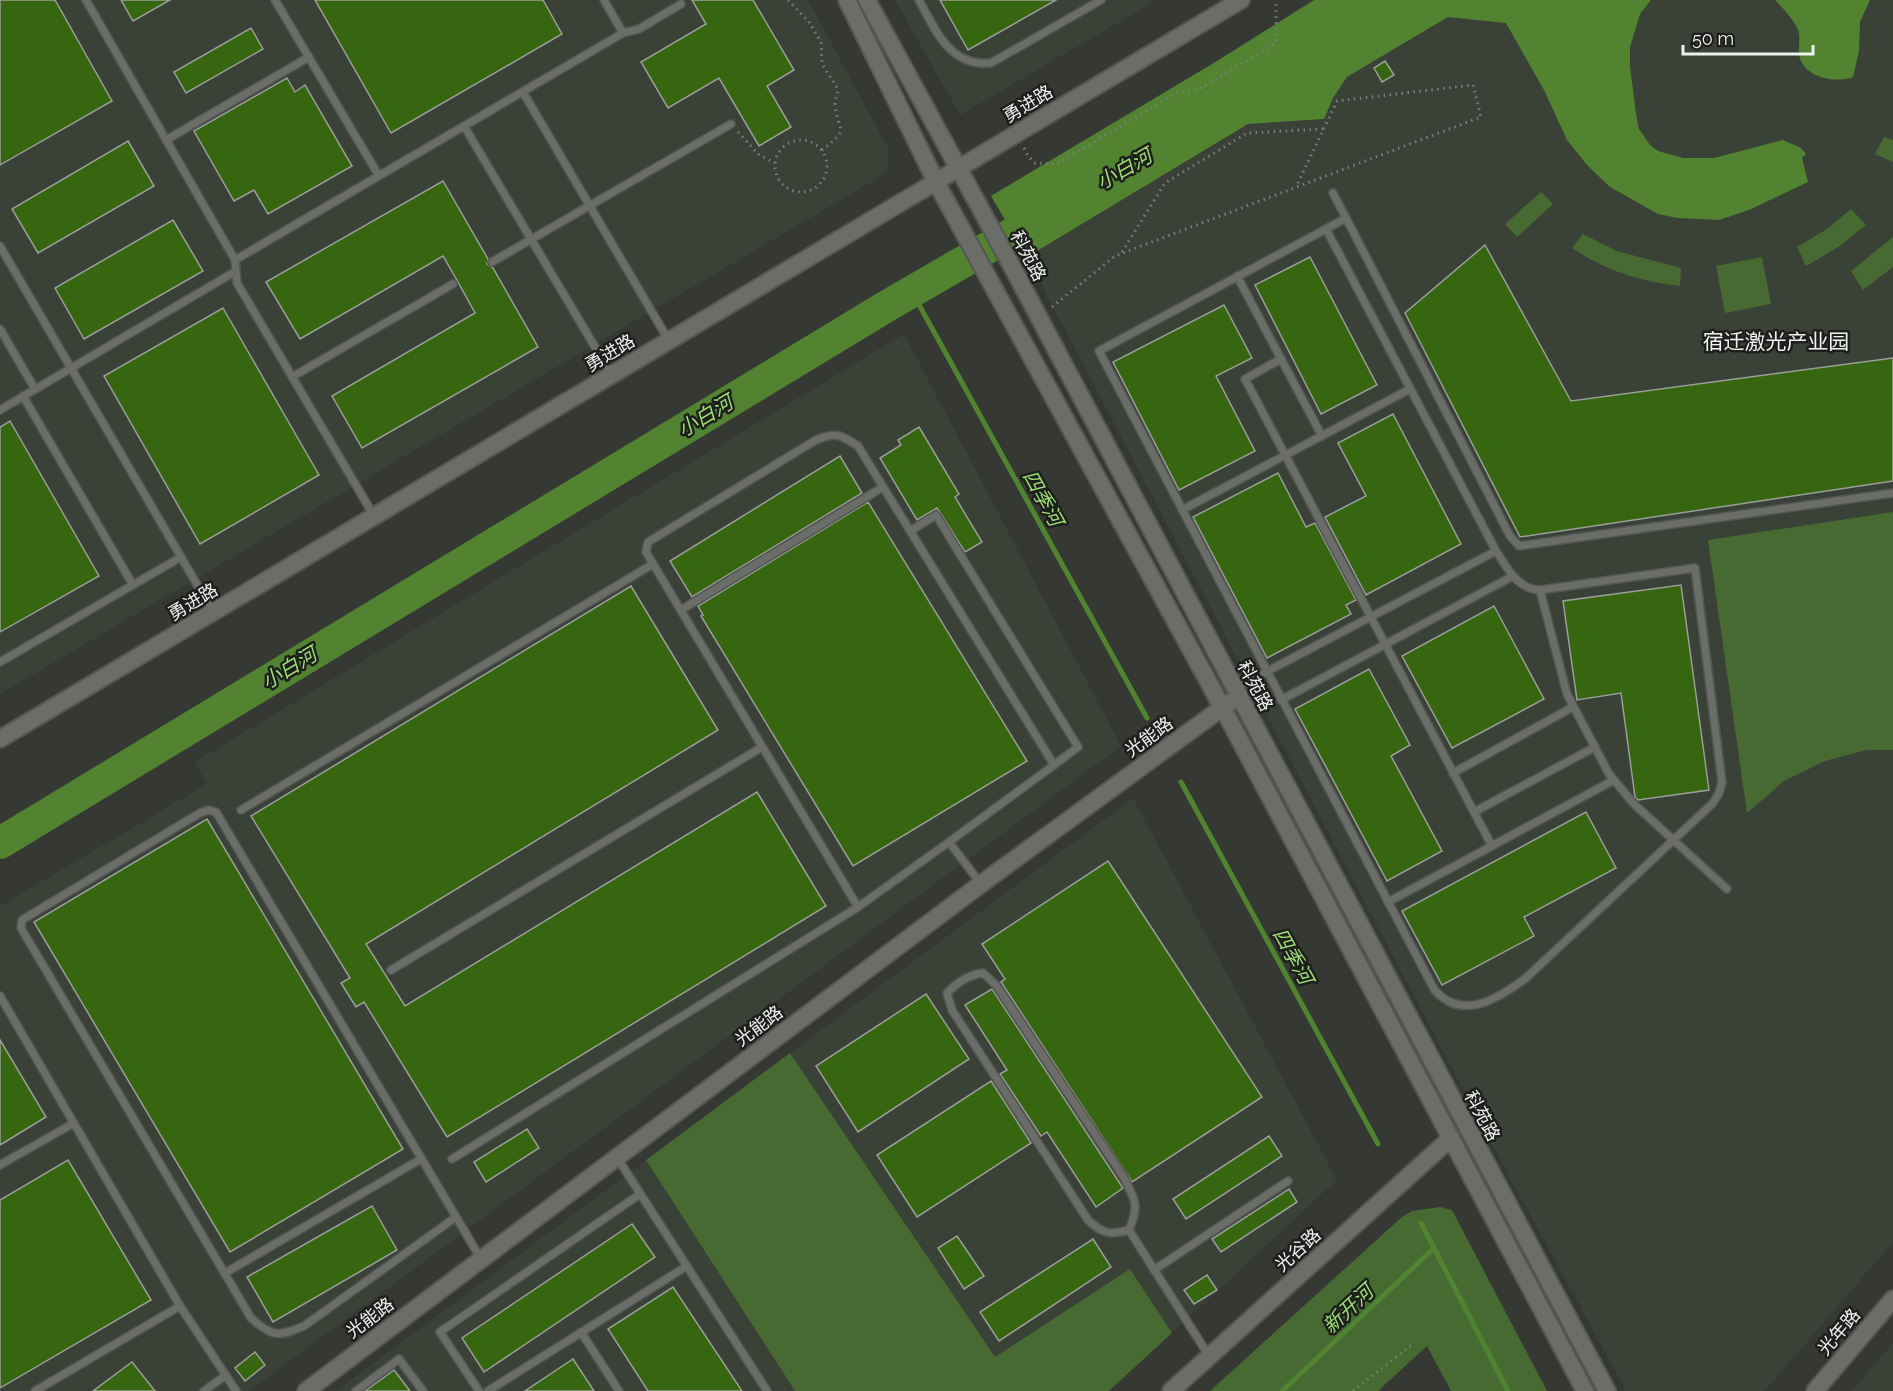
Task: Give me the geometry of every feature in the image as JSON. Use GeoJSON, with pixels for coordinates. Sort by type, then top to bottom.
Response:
{"type":"FeatureCollection","features":[{"type":"Feature","properties":{"kind":"street","name":"科苑路"},"geometry":{"type":"LineString","coordinates":[[847,0],[936,182],[1222,707],[1585,1391]]}},
{"type":"Feature","properties":{"kind":"street","name":"科苑路"},"geometry":{"type":"LineString","coordinates":[[867,0],[1016,274],[1607,1391]]}},
{"type":"Feature","properties":{"kind":"street","name":"勇进路"},"geometry":{"type":"LineString","coordinates":[[0,739],[1241,0]]}},
{"type":"Feature","properties":{"kind":"street","name":"光能路"},"geometry":{"type":"LineString","coordinates":[[306,1391],[981,884],[1222,707],[1236,693]]}},
{"type":"Feature","properties":{"kind":"street","name":"光谷路"},"geometry":{"type":"LineString","coordinates":[[1171,1391],[1452,1138]]}},
{"type":"Feature","properties":{"kind":"street","name":"光年路"},"geometry":{"type":"LineString","coordinates":[[1815,1391],[1893,1299]]}},
{"type":"Feature","properties":{"kind":"lane"},"geometry":{"type":"LineString","coordinates":[[86,0],[235,260],[237,283],[374,516]]}},
{"type":"Feature","properties":{"kind":"lane"},"geometry":{"type":"LineString","coordinates":[[275,0],[379,176]]}},
{"type":"Feature","properties":{"kind":"lane"},"geometry":{"type":"LineString","coordinates":[[604,0],[623,33]]}},
{"type":"Feature","properties":{"kind":"lane"},"geometry":{"type":"LineString","coordinates":[[919,0],[942,39],[954,54],[966,62],[978,64],[991,63],[1101,0]]}},
{"type":"Feature","properties":{"kind":"lane"},"geometry":{"type":"LineString","coordinates":[[235,260],[623,33],[639,29],[681,4]]}},
{"type":"Feature","properties":{"kind":"lane"},"geometry":{"type":"LineString","coordinates":[[166,140],[309,57]]}},
{"type":"Feature","properties":{"kind":"lane"},"geometry":{"type":"LineString","coordinates":[[523,92],[669,341]]}},
{"type":"Feature","properties":{"kind":"lane"},"geometry":{"type":"LineString","coordinates":[[492,262],[731,124]]}},
{"type":"Feature","properties":{"kind":"lane"},"geometry":{"type":"LineString","coordinates":[[464,126],[612,375]]}},
{"type":"Feature","properties":{"kind":"lane"},"geometry":{"type":"LineString","coordinates":[[1333,193],[1510,536],[1519,546],[1893,493]]}},
{"type":"Feature","properties":{"kind":"lane"},"geometry":{"type":"LineString","coordinates":[[1326,229],[1496,551],[1522,586],[1531,590],[1540,590],[1695,568],[1722,782],[1719,793],[1713,803],[1526,978],[1495,999],[1483,1002],[1459,1005],[1440,996],[1434,988],[1099,351],[1346,218]]}},
{"type":"Feature","properties":{"kind":"lane"},"geometry":{"type":"LineString","coordinates":[[0,246],[213,612]]}},
{"type":"Feature","properties":{"kind":"lane"},"geometry":{"type":"LineString","coordinates":[[0,410],[236,271]]}},
{"type":"Feature","properties":{"kind":"lane"},"geometry":{"type":"LineString","coordinates":[[1238,276],[1322,436]]}},
{"type":"Feature","properties":{"kind":"lane"},"geometry":{"type":"LineString","coordinates":[[292,377],[453,284]]}},
{"type":"Feature","properties":{"kind":"lane"},"geometry":{"type":"LineString","coordinates":[[0,329],[35,389]]}},
{"type":"Feature","properties":{"kind":"lane"},"geometry":{"type":"LineString","coordinates":[[1281,360],[1245,379],[1492,846]]}},
{"type":"Feature","properties":{"kind":"lane"},"geometry":{"type":"LineString","coordinates":[[1182,510],[1410,389]]}},
{"type":"Feature","properties":{"kind":"lane"},"geometry":{"type":"LineString","coordinates":[[23,396],[133,585]]}},
{"type":"Feature","properties":{"kind":"lane"},"geometry":{"type":"LineString","coordinates":[[858,908],[646,552],[648,542],[816,440],[831,434],[844,436],[858,446],[1054,765]]}},
{"type":"Feature","properties":{"kind":"lane"},"geometry":{"type":"LineString","coordinates":[[681,610],[883,487]]}},
{"type":"Feature","properties":{"kind":"lane"},"geometry":{"type":"LineString","coordinates":[[452,1159],[858,908],[1078,747],[936,515],[910,531]]}},
{"type":"Feature","properties":{"kind":"lane"},"geometry":{"type":"LineString","coordinates":[[1236,693],[1266,672],[1496,551]]}},
{"type":"Feature","properties":{"kind":"lane"},"geometry":{"type":"LineString","coordinates":[[0,662],[181,557]]}},
{"type":"Feature","properties":{"kind":"lane"},"geometry":{"type":"LineString","coordinates":[[241,810],[653,564]]}},
{"type":"Feature","properties":{"kind":"lane"},"geometry":{"type":"LineString","coordinates":[[1281,700],[1513,576]]}},
{"type":"Feature","properties":{"kind":"lane"},"geometry":{"type":"LineString","coordinates":[[1540,590],[1564,687],[1614,780],[1634,804],[1727,889]]}},
{"type":"Feature","properties":{"kind":"lane"},"geometry":{"type":"LineString","coordinates":[[1453,772],[1573,707]]}},
{"type":"Feature","properties":{"kind":"lane"},"geometry":{"type":"LineString","coordinates":[[391,970],[762,747]]}},
{"type":"Feature","properties":{"kind":"lane"},"geometry":{"type":"LineString","coordinates":[[1474,812],[1595,747]]}},
{"type":"Feature","properties":{"kind":"lane"},"geometry":{"type":"LineString","coordinates":[[1388,902],[1614,780]]}},
{"type":"Feature","properties":{"kind":"lane"},"geometry":{"type":"LineString","coordinates":[[456,1217],[304,1326],[286,1334],[263,1329],[251,1318],[21,928],[22,920],[200,813],[208,810],[216,812],[481,1259]]}},
{"type":"Feature","properties":{"kind":"lane"},"geometry":{"type":"LineString","coordinates":[[949,842],[981,884]]}},
{"type":"Feature","properties":{"kind":"lane"},"geometry":{"type":"LineString","coordinates":[[983,973],[996,986],[1123,1176],[1134,1198],[1136,1213],[1129,1230],[1112,1234],[1097,1228],[1088,1220],[952,1010],[947,993],[957,983],[973,974],[983,973]]}},
{"type":"Feature","properties":{"kind":"lane"},"geometry":{"type":"LineString","coordinates":[[0,996],[180,1306],[236,1391]]}},
{"type":"Feature","properties":{"kind":"lane"},"geometry":{"type":"LineString","coordinates":[[0,1165],[74,1123]]}},
{"type":"Feature","properties":{"kind":"lane"},"geometry":{"type":"LineString","coordinates":[[617,1157],[767,1391]]}},
{"type":"Feature","properties":{"kind":"lane"},"geometry":{"type":"LineString","coordinates":[[225,1273],[421,1159]]}},
{"type":"Feature","properties":{"kind":"lane"},"geometry":{"type":"LineString","coordinates":[[1154,1270],[1288,1181]]}},
{"type":"Feature","properties":{"kind":"lane"},"geometry":{"type":"LineString","coordinates":[[479,1391],[440,1332],[640,1194]]}},
{"type":"Feature","properties":{"kind":"lane"},"geometry":{"type":"LineString","coordinates":[[1129,1230],[1209,1356]]}},
{"type":"Feature","properties":{"kind":"lane"},"geometry":{"type":"LineString","coordinates":[[488,1391],[687,1266]]}},
{"type":"Feature","properties":{"kind":"lane"},"geometry":{"type":"LineString","coordinates":[[36,1391],[180,1306]]}},
{"type":"Feature","properties":{"kind":"lane"},"geometry":{"type":"LineString","coordinates":[[581,1332],[619,1391]]}},
{"type":"Feature","properties":{"kind":"lane"},"geometry":{"type":"LineString","coordinates":[[356,1391],[399,1359],[423,1391]]}},
{"type":"Feature","properties":{"kind":"lane"},"geometry":{"type":"LineString","coordinates":[[204,1391],[226,1375]]}},
{"type":"Feature","properties":{"kind":"path"},"geometry":{"type":"LineString","coordinates":[[788,0],[810,22],[821,42],[822,64],[838,89],[835,106],[841,126],[840,134],[822,150]]}},
{"type":"Feature","properties":{"kind":"path"},"geometry":{"type":"LineString","coordinates":[[1035,163],[1057,164],[1176,93],[1198,90],[1276,44],[1276,0]]}},
{"type":"Feature","properties":{"kind":"path"},"geometry":{"type":"LineString","coordinates":[[1039,318],[1115,256],[1481,117],[1473,85],[1337,100],[1296,187]]}},
{"type":"Feature","properties":{"kind":"path"},"geometry":{"type":"LineString","coordinates":[[731,124],[758,154],[775,163]]}},
{"type":"Feature","properties":{"kind":"path"},"geometry":{"type":"LineString","coordinates":[[1121,254],[1165,183],[1247,133],[1324,129]]}},
{"type":"Feature","properties":{"kind":"path"},"geometry":{"type":"LineString","coordinates":[[799,140],[808,140],[822,150],[827,166],[822,182],[808,191],[800,192],[784,185],[776,171],[775,163],[783,147],[799,140]]}},
{"type":"Feature","properties":{"kind":"path"},"geometry":{"type":"LineString","coordinates":[[1353,1391],[1414,1343]]}},
{"type":"Feature","properties":{"kind":"shaded area"},"geometry":{"type":"Polygon","coordinates":[[[0,0],[808,0],[888,148],[889,169],[878,178],[0,694],[0,0]]]}},
{"type":"Feature","properties":{"kind":"shaded area"},"geometry":{"type":"Polygon","coordinates":[[[895,0],[1157,0],[960,115],[895,0]]]}},
{"type":"Feature","properties":{"kind":"shaded area"},"geometry":{"type":"Polygon","coordinates":[[[1481,0],[1893,0],[1893,1242],[1765,1391],[1626,1391],[1488,1137],[1027,257],[1248,124],[1324,119],[1333,98],[1347,77],[1481,0]]]}},
{"type":"Feature","properties":{"kind":"shaded area"},"geometry":{"type":"Polygon","coordinates":[[[1884,137],[1893,140],[1893,162],[1875,154],[1884,137]]]}},
{"type":"Feature","properties":{"kind":"shaded area"},"geometry":{"type":"Polygon","coordinates":[[[1541,192],[1553,204],[1517,237],[1505,224],[1541,192]]]}},
{"type":"Feature","properties":{"kind":"shaded area"},"geometry":{"type":"Polygon","coordinates":[[[1851,209],[1866,225],[1840,246],[1806,266],[1797,247],[1827,229],[1851,209]]]}},
{"type":"Feature","properties":{"kind":"shaded area"},"geometry":{"type":"Polygon","coordinates":[[[1583,234],[1617,251],[1681,268],[1680,286],[1637,278],[1598,263],[1572,248],[1583,234]]]}},
{"type":"Feature","properties":{"kind":"shaded area"},"geometry":{"type":"Polygon","coordinates":[[[1893,237],[1893,267],[1863,290],[1851,271],[1893,237]]]}},
{"type":"Feature","properties":{"kind":"shaded area"},"geometry":{"type":"Polygon","coordinates":[[[1762,257],[1771,304],[1725,313],[1716,266],[1762,257]]]}},
{"type":"Feature","properties":{"kind":"shaded area"},"geometry":{"type":"Polygon","coordinates":[[[904,334],[1121,746],[249,1391],[0,1391],[0,906],[207,784],[195,762],[904,334]]]}},
{"type":"Feature","properties":{"kind":"shaded area"},"geometry":{"type":"Polygon","coordinates":[[[1893,512],[1893,750],[1866,750],[1825,761],[1784,781],[1747,813],[1708,540],[1893,512]]]}},
{"type":"Feature","properties":{"kind":"shaded area"},"geometry":{"type":"Polygon","coordinates":[[[1133,798],[1337,1180],[1109,1391],[336,1391],[1133,798]]]}},
{"type":"Feature","properties":{"kind":"shaded area"},"geometry":{"type":"Polygon","coordinates":[[[790,1053],[995,1357],[1130,1269],[1172,1333],[1109,1391],[795,1391],[646,1160],[790,1053]]]}},
{"type":"Feature","properties":{"kind":"shaded area"},"geometry":{"type":"Polygon","coordinates":[[[1440,1207],[1452,1210],[1547,1391],[1451,1391],[1427,1346],[1378,1391],[1210,1391],[1403,1216],[1412,1211],[1440,1207]]]}},
{"type":"Feature","properties":{"kind":"shaded area"},"geometry":{"type":"Polygon","coordinates":[[[1893,1342],[1893,1391],[1852,1391],[1893,1342]]]}},
{"type":"Feature","properties":{"kind":"water"},"geometry":{"type":"Polygon","coordinates":[[[1314,0],[1651,0],[1640,14],[1630,47],[1630,66],[1639,129],[1650,145],[1658,151],[1683,158],[1714,158],[1783,140],[1801,148],[1806,154],[1802,158],[1808,182],[1749,210],[1719,220],[1677,218],[1658,214],[1610,187],[1587,165],[1567,140],[1545,92],[1506,23],[1448,17],[1347,77],[1333,98],[1324,119],[1248,124],[1027,257],[991,196],[1217,61],[1314,0]]]}},
{"type":"Feature","properties":{"kind":"water"},"geometry":{"type":"Polygon","coordinates":[[[1775,0],[1870,0],[1860,22],[1859,51],[1853,77],[1828,79],[1806,68],[1799,54],[1798,30],[1775,0]]]}},
{"type":"Feature","properties":{"kind":"building"},"geometry":{"type":"Polygon","coordinates":[[[0,0],[55,0],[112,101],[0,165],[0,0]]]}},
{"type":"Feature","properties":{"kind":"building"},"geometry":{"type":"Polygon","coordinates":[[[121,0],[170,0],[133,21],[121,0]]]}},
{"type":"Feature","properties":{"kind":"building"},"geometry":{"type":"Polygon","coordinates":[[[315,0],[543,0],[562,34],[391,133],[315,0]]]}},
{"type":"Feature","properties":{"kind":"building"},"geometry":{"type":"Polygon","coordinates":[[[692,0],[753,0],[794,70],[767,86],[791,127],[759,146],[719,78],[668,108],[641,62],[706,24],[692,0]]]}},
{"type":"Feature","properties":{"kind":"building"},"geometry":{"type":"Polygon","coordinates":[[[940,0],[1056,0],[968,50],[940,0]]]}},
{"type":"Feature","properties":{"kind":"building"},"geometry":{"type":"Polygon","coordinates":[[[251,28],[263,49],[186,93],[174,72],[251,28]]]}},
{"type":"Feature","properties":{"kind":"building"},"geometry":{"type":"Polygon","coordinates":[[[1385,61],[1394,75],[1382,82],[1374,68],[1385,61]]]}},
{"type":"Feature","properties":{"kind":"building"},"geometry":{"type":"Polygon","coordinates":[[[287,78],[295,92],[305,85],[352,166],[268,214],[254,190],[234,201],[194,131],[287,78]]]}},
{"type":"Feature","properties":{"kind":"building"},"geometry":{"type":"Polygon","coordinates":[[[128,141],[154,186],[38,253],[12,209],[128,141]]]}},
{"type":"Feature","properties":{"kind":"building"},"geometry":{"type":"Polygon","coordinates":[[[443,181],[488,259],[487,264],[493,268],[538,347],[362,448],[332,396],[475,313],[443,256],[300,339],[266,282],[443,181]]]}},
{"type":"Feature","properties":{"kind":"building"},"geometry":{"type":"Polygon","coordinates":[[[173,220],[203,271],[84,339],[55,288],[173,220]]]}},
{"type":"Feature","properties":{"kind":"building"},"geometry":{"type":"Polygon","coordinates":[[[1485,245],[1571,401],[1893,358],[1893,481],[1520,537],[1405,313],[1485,245]]]}},
{"type":"Feature","properties":{"kind":"building"},"geometry":{"type":"Polygon","coordinates":[[[1310,257],[1377,385],[1321,414],[1255,285],[1310,257]]]}},
{"type":"Feature","properties":{"kind":"building"},"geometry":{"type":"Polygon","coordinates":[[[1224,305],[1252,358],[1216,376],[1255,451],[1179,490],[1113,362],[1224,305]]]}},
{"type":"Feature","properties":{"kind":"building"},"geometry":{"type":"Polygon","coordinates":[[[223,308],[319,475],[200,544],[104,376],[223,308]]]}},
{"type":"Feature","properties":{"kind":"building"},"geometry":{"type":"Polygon","coordinates":[[[1393,414],[1461,544],[1366,595],[1325,517],[1366,496],[1338,443],[1393,414]]]}},
{"type":"Feature","properties":{"kind":"building"},"geometry":{"type":"Polygon","coordinates":[[[10,421],[99,576],[0,632],[0,427],[10,421]]]}},
{"type":"Feature","properties":{"kind":"building"},"geometry":{"type":"Polygon","coordinates":[[[919,427],[959,494],[955,497],[982,542],[965,552],[937,508],[917,520],[880,458],[901,445],[898,440],[919,427]]]}},
{"type":"Feature","properties":{"kind":"building"},"geometry":{"type":"Polygon","coordinates":[[[840,456],[862,493],[692,597],[670,561],[840,456]]]}},
{"type":"Feature","properties":{"kind":"building"},"geometry":{"type":"Polygon","coordinates":[[[1278,473],[1306,527],[1315,523],[1356,600],[1346,605],[1351,614],[1267,658],[1193,517],[1278,473]]]}},
{"type":"Feature","properties":{"kind":"building"},"geometry":{"type":"Polygon","coordinates":[[[868,502],[1027,761],[853,866],[701,616],[703,615],[698,606],[868,502]]]}},
{"type":"Feature","properties":{"kind":"building"},"geometry":{"type":"Polygon","coordinates":[[[1681,585],[1709,790],[1638,800],[1635,797],[1621,693],[1577,700],[1563,601],[1681,585]]]}},
{"type":"Feature","properties":{"kind":"building"},"geometry":{"type":"Polygon","coordinates":[[[631,586],[718,730],[366,944],[405,1006],[757,792],[826,906],[447,1137],[364,1002],[356,1007],[341,983],[350,978],[251,816],[631,586]]]}},
{"type":"Feature","properties":{"kind":"building"},"geometry":{"type":"Polygon","coordinates":[[[1494,606],[1544,699],[1452,748],[1402,656],[1494,606]]]}},
{"type":"Feature","properties":{"kind":"building"},"geometry":{"type":"Polygon","coordinates":[[[1369,669],[1410,745],[1391,756],[1442,851],[1387,881],[1295,709],[1369,669]]]}},
{"type":"Feature","properties":{"kind":"building"},"geometry":{"type":"Polygon","coordinates":[[[1586,812],[1616,868],[1524,917],[1534,936],[1442,985],[1402,911],[1586,812]]]}},
{"type":"Feature","properties":{"kind":"building"},"geometry":{"type":"Polygon","coordinates":[[[207,819],[403,1149],[230,1252],[34,922],[207,819]]]}},
{"type":"Feature","properties":{"kind":"building"},"geometry":{"type":"Polygon","coordinates":[[[1108,861],[1262,1097],[1132,1182],[1001,982],[1005,979],[982,944],[1108,861]]]}},
{"type":"Feature","properties":{"kind":"building"},"geometry":{"type":"Polygon","coordinates":[[[992,989],[1123,1188],[1096,1207],[1047,1132],[1041,1136],[1000,1074],[1007,1070],[965,1005],[992,989]]]}},
{"type":"Feature","properties":{"kind":"building"},"geometry":{"type":"Polygon","coordinates":[[[926,994],[969,1059],[858,1132],[816,1066],[926,994]]]}},
{"type":"Feature","properties":{"kind":"building"},"geometry":{"type":"Polygon","coordinates":[[[0,1040],[46,1117],[0,1145],[0,1040]]]}},
{"type":"Feature","properties":{"kind":"building"},"geometry":{"type":"Polygon","coordinates":[[[991,1081],[1031,1143],[917,1217],[877,1155],[991,1081]]]}},
{"type":"Feature","properties":{"kind":"building"},"geometry":{"type":"Polygon","coordinates":[[[527,1129],[539,1148],[486,1182],[474,1162],[527,1129]]]}},
{"type":"Feature","properties":{"kind":"building"},"geometry":{"type":"Polygon","coordinates":[[[1269,1136],[1282,1156],[1186,1219],[1173,1199],[1269,1136]]]}},
{"type":"Feature","properties":{"kind":"building"},"geometry":{"type":"Polygon","coordinates":[[[68,1160],[151,1300],[0,1388],[0,1200],[68,1160]]]}},
{"type":"Feature","properties":{"kind":"building"},"geometry":{"type":"Polygon","coordinates":[[[1289,1189],[1297,1202],[1221,1252],[1212,1239],[1289,1189]]]}},
{"type":"Feature","properties":{"kind":"building"},"geometry":{"type":"Polygon","coordinates":[[[372,1206],[397,1250],[273,1322],[247,1277],[372,1206]]]}},
{"type":"Feature","properties":{"kind":"building"},"geometry":{"type":"Polygon","coordinates":[[[632,1224],[655,1257],[484,1372],[462,1338],[632,1224]]]}},
{"type":"Feature","properties":{"kind":"building"},"geometry":{"type":"Polygon","coordinates":[[[957,1236],[984,1276],[964,1289],[938,1248],[957,1236]]]}},
{"type":"Feature","properties":{"kind":"building"},"geometry":{"type":"Polygon","coordinates":[[[1093,1239],[1111,1267],[999,1341],[980,1312],[1093,1239]]]}},
{"type":"Feature","properties":{"kind":"building"},"geometry":{"type":"Polygon","coordinates":[[[1207,1275],[1217,1290],[1194,1304],[1184,1290],[1207,1275]]]}},
{"type":"Feature","properties":{"kind":"building"},"geometry":{"type":"Polygon","coordinates":[[[673,1287],[742,1391],[648,1391],[608,1329],[673,1287]]]}},
{"type":"Feature","properties":{"kind":"building"},"geometry":{"type":"Polygon","coordinates":[[[255,1352],[265,1365],[245,1381],[235,1368],[255,1352]]]}},
{"type":"Feature","properties":{"kind":"building"},"geometry":{"type":"Polygon","coordinates":[[[573,1359],[594,1391],[525,1391],[573,1359]]]}},
{"type":"Feature","properties":{"kind":"building"},"geometry":{"type":"Polygon","coordinates":[[[132,1362],[155,1391],[93,1391],[132,1362]]]}},
{"type":"Feature","properties":{"kind":"building"},"geometry":{"type":"Polygon","coordinates":[[[394,1370],[410,1391],[365,1391],[394,1370]]]}},
{"type":"Feature","properties":{"kind":"waterway","name":"小白河"},"geometry":{"type":"LineString","coordinates":[[0,843],[887,306],[1051,211]]}},
{"type":"Feature","properties":{"kind":"waterway","name":"四季河"},"geometry":{"type":"LineString","coordinates":[[912,292],[1147,718]]}},
{"type":"Feature","properties":{"kind":"waterway","name":"四季河"},"geometry":{"type":"LineString","coordinates":[[1181,782],[1378,1144]]}},
{"type":"Feature","properties":{"kind":"waterway","name":"四季河"},"geometry":{"type":"LineString","coordinates":[[1421,1223],[1508,1391]]}},
{"type":"Feature","properties":{"kind":"waterway","name":"新开河"},"geometry":{"type":"LineString","coordinates":[[1282,1391],[1434,1248]]}},
{"type":"Feature","properties":{"kind":"district","name":"宿迁激光产业园"},"geometry":{"type":"Point","coordinates":[1776,342]}}]}
